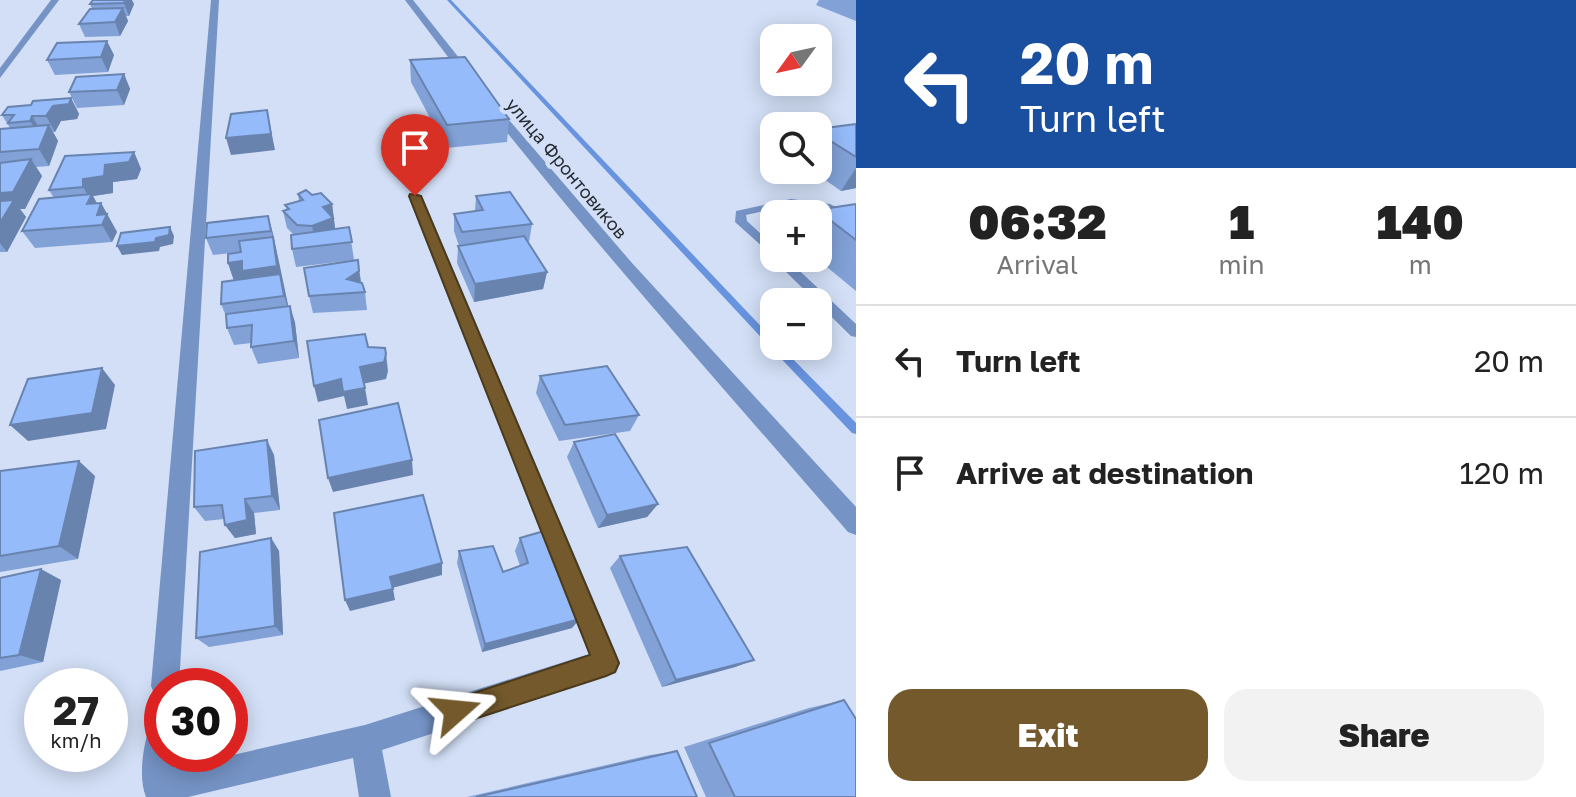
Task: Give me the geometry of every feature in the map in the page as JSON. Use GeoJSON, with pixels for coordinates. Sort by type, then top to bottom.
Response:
{"type":"FeatureCollection","features":[{"type":"Feature","properties":{"kind":"street"},"geometry":{"type":"LineString","coordinates":[[0,75],[55,0]]}},
{"type":"Feature","properties":{"kind":"street"},"geometry":{"type":"LineString","coordinates":[[166,668],[215,0]]}},
{"type":"Feature","properties":{"kind":"street","name":"улица Фронтовиков"},"geometry":{"type":"LineString","coordinates":[[409,0],[479,89]]}},
{"type":"Feature","properties":{"kind":"street","name":"улица Фронтовиков"},"geometry":{"type":"LineString","coordinates":[[488,101],[672,320],[856,524]]}},
{"type":"Feature","properties":{"kind":"street"},"geometry":{"type":"LineString","coordinates":[[248,767],[365,740],[606,663],[415,196]]}},
{"type":"Feature","properties":{"kind":"street"},"geometry":{"type":"LineString","coordinates":[[365,740],[375,797]]}},
{"type":"Feature","properties":{"kind":"street"},"geometry":{"type":"LineString","coordinates":[[159,772],[158,788],[227,772]]}},
{"type":"Feature","properties":{"kind":"lane"},"geometry":{"type":"LineString","coordinates":[[760,209],[740,213],[741,222],[760,240]]}},
{"type":"Feature","properties":{"kind":"lane"},"geometry":{"type":"LineString","coordinates":[[794,272],[856,332]]}},
{"type":"Feature","properties":{"kind":"building"},"geometry":{"type":"Polygon","coordinates":[[[93,0],[125,0],[124,3],[90,4],[93,0]]]}},
{"type":"Feature","properties":{"kind":"building"},"geometry":{"type":"Polygon","coordinates":[[[123,8],[115,22],[79,24],[90,9],[123,8]]]}},
{"type":"Feature","properties":{"kind":"building"},"geometry":{"type":"Polygon","coordinates":[[[107,41],[101,57],[47,60],[57,43],[107,41]]]}},
{"type":"Feature","properties":{"kind":"building"},"geometry":{"type":"Polygon","coordinates":[[[465,57],[509,119],[447,125],[410,60],[465,57]]]}},
{"type":"Feature","properties":{"kind":"building"},"geometry":{"type":"Polygon","coordinates":[[[124,74],[117,90],[69,92],[76,77],[124,74]]]}},
{"type":"Feature","properties":{"kind":"building"},"geometry":{"type":"Polygon","coordinates":[[[71,98],[69,104],[53,106],[46,116],[32,116],[30,121],[8,123],[14,115],[2,115],[8,107],[31,105],[33,101],[71,98]]]}},
{"type":"Feature","properties":{"kind":"building"},"geometry":{"type":"Polygon","coordinates":[[[267,110],[271,134],[226,138],[231,114],[267,110]]]}},
{"type":"Feature","properties":{"kind":"building"},"geometry":{"type":"Polygon","coordinates":[[[856,124],[856,157],[832,142],[832,127],[856,124]]]}},
{"type":"Feature","properties":{"kind":"building"},"geometry":{"type":"Polygon","coordinates":[[[49,125],[39,149],[0,152],[0,129],[49,125]]]}},
{"type":"Feature","properties":{"kind":"building"},"geometry":{"type":"Polygon","coordinates":[[[134,152],[129,162],[105,165],[104,176],[83,179],[83,187],[49,190],[65,156],[134,152]]]}},
{"type":"Feature","properties":{"kind":"building"},"geometry":{"type":"Polygon","coordinates":[[[31,159],[13,192],[0,193],[0,163],[31,159]]]}},
{"type":"Feature","properties":{"kind":"building"},"geometry":{"type":"Polygon","coordinates":[[[306,190],[312,195],[321,193],[332,204],[323,207],[333,218],[312,226],[297,225],[283,211],[289,209],[285,205],[303,200],[298,194],[306,190]]]}},
{"type":"Feature","properties":{"kind":"building"},"geometry":{"type":"Polygon","coordinates":[[[510,192],[532,224],[462,232],[454,214],[483,210],[476,196],[510,192]]]}},
{"type":"Feature","properties":{"kind":"building"},"geometry":{"type":"Polygon","coordinates":[[[92,194],[87,204],[101,203],[97,215],[107,214],[102,225],[22,231],[39,199],[92,194]]]}},
{"type":"Feature","properties":{"kind":"building"},"geometry":{"type":"Polygon","coordinates":[[[14,200],[0,223],[0,201],[14,200]]]}},
{"type":"Feature","properties":{"kind":"building"},"geometry":{"type":"Polygon","coordinates":[[[856,204],[856,240],[832,222],[832,208],[856,204]]]}},
{"type":"Feature","properties":{"kind":"building"},"geometry":{"type":"Polygon","coordinates":[[[268,216],[271,231],[206,238],[207,223],[268,216]]]}},
{"type":"Feature","properties":{"kind":"building"},"geometry":{"type":"Polygon","coordinates":[[[170,227],[169,235],[156,238],[155,242],[117,246],[121,233],[170,227]]]}},
{"type":"Feature","properties":{"kind":"building"},"geometry":{"type":"Polygon","coordinates":[[[349,227],[352,242],[292,249],[291,235],[349,227]]]}},
{"type":"Feature","properties":{"kind":"building"},"geometry":{"type":"Polygon","coordinates":[[[524,236],[547,272],[475,284],[458,246],[524,236]]]}},
{"type":"Feature","properties":{"kind":"building"},"geometry":{"type":"Polygon","coordinates":[[[273,237],[277,266],[242,271],[242,261],[228,263],[228,254],[241,252],[239,241],[273,237]]]}},
{"type":"Feature","properties":{"kind":"building"},"geometry":{"type":"Polygon","coordinates":[[[358,260],[359,271],[347,279],[362,283],[365,292],[309,296],[304,268],[358,260]]]}},
{"type":"Feature","properties":{"kind":"building"},"geometry":{"type":"Polygon","coordinates":[[[280,274],[284,296],[221,304],[222,282],[280,274]]]}},
{"type":"Feature","properties":{"kind":"building"},"geometry":{"type":"Polygon","coordinates":[[[290,306],[294,341],[251,347],[252,325],[227,328],[226,314],[290,306]]]}},
{"type":"Feature","properties":{"kind":"building"},"geometry":{"type":"Polygon","coordinates":[[[365,334],[368,347],[385,348],[386,354],[384,362],[360,367],[365,388],[343,392],[341,379],[314,386],[307,341],[365,334]]]}},
{"type":"Feature","properties":{"kind":"building"},"geometry":{"type":"Polygon","coordinates":[[[607,366],[639,415],[565,425],[540,376],[607,366]]]}},
{"type":"Feature","properties":{"kind":"building"},"geometry":{"type":"Polygon","coordinates":[[[102,368],[92,413],[10,425],[28,379],[102,368]]]}},
{"type":"Feature","properties":{"kind":"building"},"geometry":{"type":"Polygon","coordinates":[[[398,403],[412,460],[328,478],[319,420],[398,403]]]}},
{"type":"Feature","properties":{"kind":"building"},"geometry":{"type":"Polygon","coordinates":[[[615,434],[658,504],[607,515],[574,442],[615,434]]]}},
{"type":"Feature","properties":{"kind":"building"},"geometry":{"type":"Polygon","coordinates":[[[267,440],[272,496],[245,499],[247,520],[225,525],[222,505],[194,507],[195,451],[267,440]]]}},
{"type":"Feature","properties":{"kind":"building"},"geometry":{"type":"Polygon","coordinates":[[[79,461],[59,546],[0,556],[0,471],[79,461]]]}},
{"type":"Feature","properties":{"kind":"building"},"geometry":{"type":"Polygon","coordinates":[[[423,495],[442,563],[390,577],[393,589],[345,600],[334,513],[423,495]]]}},
{"type":"Feature","properties":{"kind":"building"},"geometry":{"type":"Polygon","coordinates":[[[544,531],[580,619],[485,644],[459,551],[493,546],[503,572],[528,563],[520,538],[544,531]]]}},
{"type":"Feature","properties":{"kind":"building"},"geometry":{"type":"Polygon","coordinates":[[[271,538],[275,626],[196,638],[200,552],[271,538]]]}},
{"type":"Feature","properties":{"kind":"building"},"geometry":{"type":"Polygon","coordinates":[[[687,547],[754,660],[676,680],[620,556],[687,547]]]}},
{"type":"Feature","properties":{"kind":"building"},"geometry":{"type":"Polygon","coordinates":[[[41,569],[19,655],[0,658],[0,578],[41,569]]]}},
{"type":"Feature","properties":{"kind":"building"},"geometry":{"type":"Polygon","coordinates":[[[844,700],[856,719],[856,797],[735,797],[709,743],[844,700]]]}},
{"type":"Feature","properties":{"kind":"building"},"geometry":{"type":"Polygon","coordinates":[[[677,751],[697,797],[476,797],[677,751]]]}},
{"type":"Feature","properties":{"kind":"waterway"},"geometry":{"type":"LineString","coordinates":[[449,0],[856,430]]}},
{"type":"Feature","properties":{"kind":"route"},"geometry":{"type":"LineString","coordinates":[[415,196],[606,663],[456,711]]}}]}
